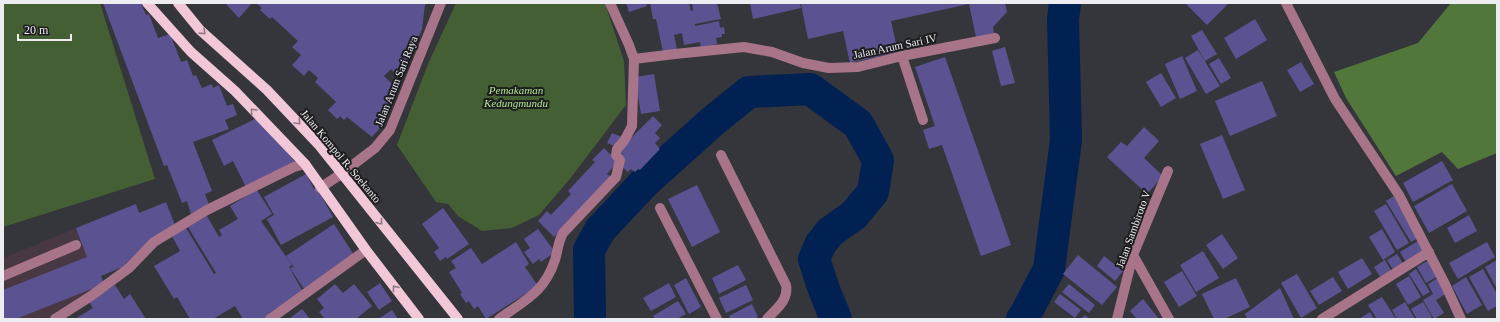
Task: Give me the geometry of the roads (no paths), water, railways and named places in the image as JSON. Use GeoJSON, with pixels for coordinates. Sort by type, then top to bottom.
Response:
{"type":"FeatureCollection","features":[{"type":"Feature","properties":{"kind":"main road"},"geometry":{"type":"LineString","coordinates":[[147,3],[191,52],[235,91],[305,164],[320,188],[419,319]]}},
{"type":"Feature","properties":{"kind":"main road","name":"Jalan Kompol R. Soekanto"},"geometry":{"type":"LineString","coordinates":[[178,3],[200,30],[267,90],[318,144],[458,319]]}},
{"type":"Feature","properties":{"kind":"street","name":"Jalan Arum Sari Raya"},"geometry":{"type":"LineString","coordinates":[[320,188],[342,174],[375,148],[390,130],[440,3]]}},
{"type":"Feature","properties":{"kind":"street"},"geometry":{"type":"LineString","coordinates":[[498,319],[535,293],[545,284],[556,259],[559,240],[563,233],[616,177],[620,160],[616,155],[617,149],[624,141],[632,126],[634,60],[629,45],[610,3]]}},
{"type":"Feature","properties":{"kind":"street"},"geometry":{"type":"LineString","coordinates":[[1286,3],[1335,99],[1399,195],[1446,284],[1461,319]]}},
{"type":"Feature","properties":{"kind":"street","name":"Jalan Arum Sari IV"},"geometry":{"type":"LineString","coordinates":[[634,60],[744,47],[772,52],[803,63],[829,68],[858,67],[902,56],[995,38]]}},
{"type":"Feature","properties":{"kind":"street"},"geometry":{"type":"LineString","coordinates":[[902,56],[923,120]]}},
{"type":"Feature","properties":{"kind":"street"},"geometry":{"type":"LineString","coordinates":[[721,155],[786,285],[786,297],[767,319]]}},
{"type":"Feature","properties":{"kind":"street"},"geometry":{"type":"LineString","coordinates":[[56,319],[130,268],[154,242],[207,210],[294,167],[305,164]]}},
{"type":"Feature","properties":{"kind":"street","name":"Jalan Sambiroto V"},"geometry":{"type":"LineString","coordinates":[[1117,319],[1133,256],[1168,171]]}},
{"type":"Feature","properties":{"kind":"street"},"geometry":{"type":"LineString","coordinates":[[660,208],[717,319]]}},
{"type":"Feature","properties":{"kind":"street"},"geometry":{"type":"LineString","coordinates":[[3,276],[76,245]]}},
{"type":"Feature","properties":{"kind":"street"},"geometry":{"type":"LineString","coordinates":[[270,319],[366,250]]}},
{"type":"Feature","properties":{"kind":"street"},"geometry":{"type":"LineString","coordinates":[[1322,319],[1429,252]]}},
{"type":"Feature","properties":{"kind":"street"},"geometry":{"type":"LineString","coordinates":[[1133,256],[1169,319]]}},
{"type":"Feature","properties":{"kind":"waterway"},"geometry":{"type":"LineString","coordinates":[[1022,319],[1049,269],[1066,140],[1063,19],[1065,3]]}},
{"type":"Feature","properties":{"kind":"waterway"},"geometry":{"type":"LineString","coordinates":[[590,319],[589,250],[600,230],[645,182],[713,121],[749,92],[810,89],[858,124],[878,160],[873,192],[854,215],[830,232],[820,245],[814,259],[836,319]]}},
{"type":"Feature","properties":{"kind":"park label","name":"Pemakaman Kedungmundu"},"geometry":{"type":"Point","coordinates":[516,96]}}]}
